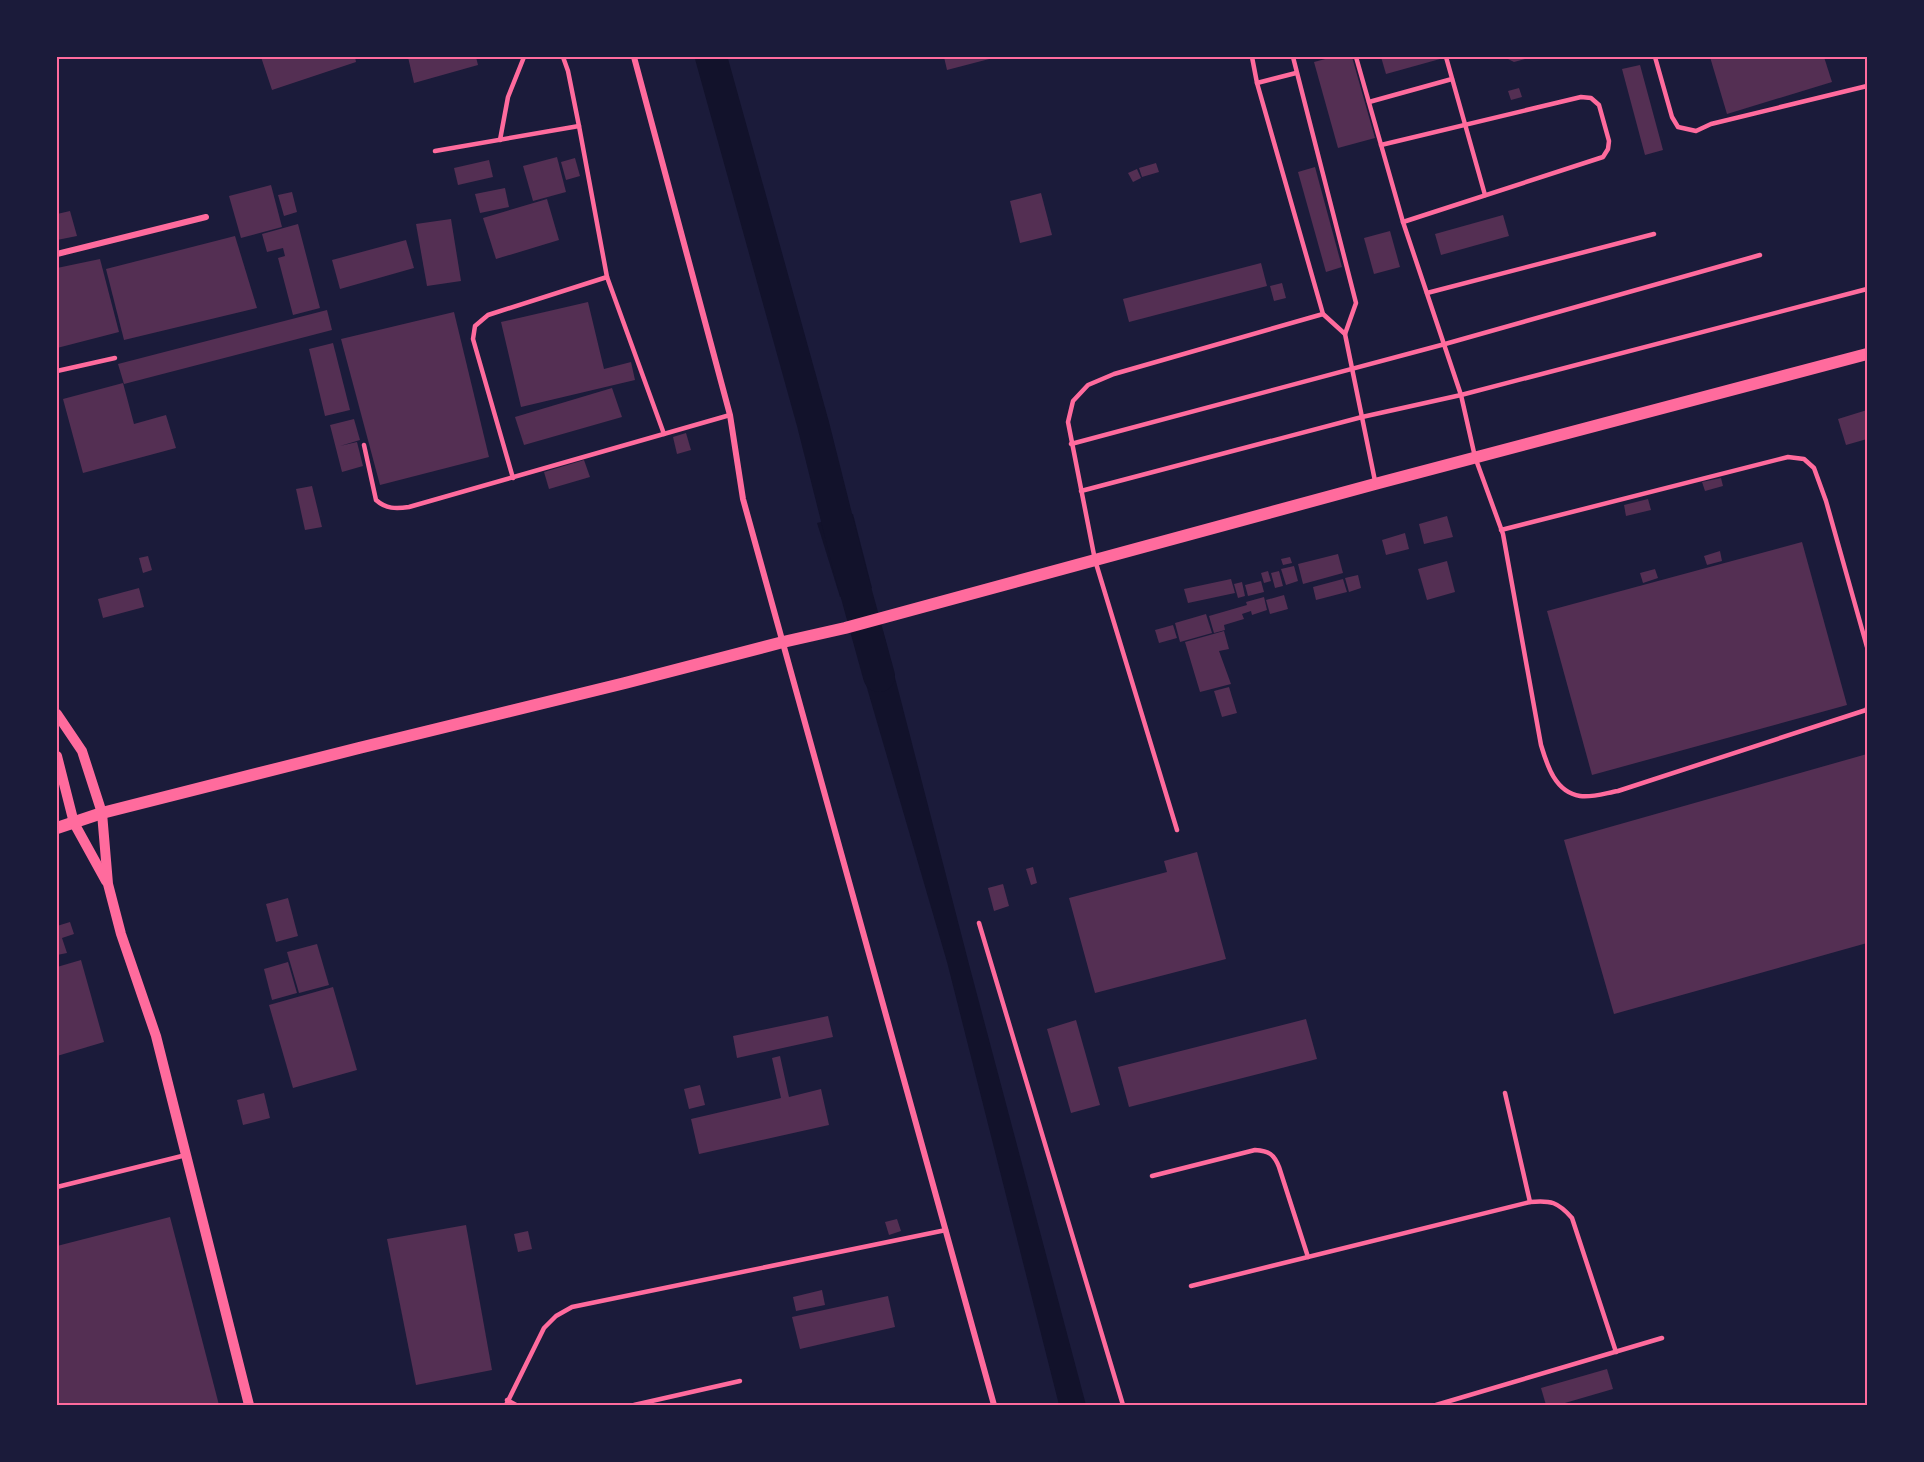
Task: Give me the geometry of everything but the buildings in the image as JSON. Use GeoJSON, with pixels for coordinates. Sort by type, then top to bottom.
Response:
{"type":"FeatureCollection","features":[{"type":"Feature","properties":{"kind":"main road"},"geometry":{"type":"LineString","coordinates":[[57,828],[102,813],[845,628],[1375,484],[1867,354]]}},
{"type":"Feature","properties":{"kind":"street"},"geometry":{"type":"LineString","coordinates":[[634,57],[730,415],[743,500],[994,1405]]}},
{"type":"Feature","properties":{"kind":"street"},"geometry":{"type":"LineString","coordinates":[[57,254],[206,217]]}},
{"type":"Feature","properties":{"kind":"street"},"geometry":{"type":"LineString","coordinates":[[57,714],[82,751],[102,813],[108,884],[156,1036],[249,1405]]}},
{"type":"Feature","properties":{"kind":"street"},"geometry":{"type":"LineString","coordinates":[[57,756],[74,823],[108,884]]}},
{"type":"Feature","properties":{"kind":"lane"},"geometry":{"type":"LineString","coordinates":[[500,140],[508,97],[524,57]]}},
{"type":"Feature","properties":{"kind":"lane"},"geometry":{"type":"LineString","coordinates":[[563,57],[568,71],[607,276],[664,434]]}},
{"type":"Feature","properties":{"kind":"lane"},"geometry":{"type":"LineString","coordinates":[[1251,57],[1323,314],[1345,334]]}},
{"type":"Feature","properties":{"kind":"lane"},"geometry":{"type":"LineString","coordinates":[[1293,57],[1356,303],[1345,334],[1375,484]]}},
{"type":"Feature","properties":{"kind":"lane"},"geometry":{"type":"LineString","coordinates":[[1356,57],[1403,222],[1461,395],[1475,458],[1502,530],[1541,745],[1550,773],[1566,791],[1580,796],[1618,791],[1867,708]]}},
{"type":"Feature","properties":{"kind":"lane"},"geometry":{"type":"LineString","coordinates":[[1446,57],[1485,195]]}},
{"type":"Feature","properties":{"kind":"lane"},"geometry":{"type":"LineString","coordinates":[[1655,57],[1672,117],[1678,126],[1696,131],[1711,124],[1867,86]]}},
{"type":"Feature","properties":{"kind":"lane"},"geometry":{"type":"LineString","coordinates":[[1257,83],[1296,73]]}},
{"type":"Feature","properties":{"kind":"lane"},"geometry":{"type":"LineString","coordinates":[[1369,102],[1452,79]]}},
{"type":"Feature","properties":{"kind":"lane"},"geometry":{"type":"LineString","coordinates":[[1381,145],[1581,97],[1591,98],[1599,105],[1609,141],[1608,149],[1603,157],[1403,222]]}},
{"type":"Feature","properties":{"kind":"lane"},"geometry":{"type":"LineString","coordinates":[[435,151],[579,126]]}},
{"type":"Feature","properties":{"kind":"lane"},"geometry":{"type":"LineString","coordinates":[[1427,293],[1654,234]]}},
{"type":"Feature","properties":{"kind":"lane"},"geometry":{"type":"LineString","coordinates":[[1071,444],[1444,344],[1760,255]]}},
{"type":"Feature","properties":{"kind":"lane"},"geometry":{"type":"LineString","coordinates":[[513,478],[473,339],[475,326],[488,315],[607,276]]}},
{"type":"Feature","properties":{"kind":"lane"},"geometry":{"type":"LineString","coordinates":[[1081,491],[1867,289]]}},
{"type":"Feature","properties":{"kind":"lane"},"geometry":{"type":"LineString","coordinates":[[1177,830],[1095,560],[1071,444],[1068,422],[1073,401],[1088,385],[1114,374],[1323,314]]}},
{"type":"Feature","properties":{"kind":"lane"},"geometry":{"type":"LineString","coordinates":[[57,370],[115,358]]}},
{"type":"Feature","properties":{"kind":"lane"},"geometry":{"type":"LineString","coordinates":[[364,445],[376,500],[393,509],[409,507],[513,478],[730,415]]}},
{"type":"Feature","properties":{"kind":"lane"},"geometry":{"type":"LineString","coordinates":[[1502,530],[1788,457],[1804,459],[1814,468],[1826,501],[1867,647]]}},
{"type":"Feature","properties":{"kind":"lane"},"geometry":{"type":"LineString","coordinates":[[979,923],[1123,1405]]}},
{"type":"Feature","properties":{"kind":"lane"},"geometry":{"type":"LineString","coordinates":[[1505,1093],[1530,1202]]}},
{"type":"Feature","properties":{"kind":"lane"},"geometry":{"type":"LineString","coordinates":[[1152,1176],[1256,1150],[1267,1151],[1275,1157],[1279,1167],[1308,1257]]}},
{"type":"Feature","properties":{"kind":"lane"},"geometry":{"type":"LineString","coordinates":[[57,1187],[186,1155]]}},
{"type":"Feature","properties":{"kind":"lane"},"geometry":{"type":"LineString","coordinates":[[1191,1286],[1530,1202],[1549,1201],[1562,1207],[1572,1218],[1616,1352]]}},
{"type":"Feature","properties":{"kind":"lane"},"geometry":{"type":"LineString","coordinates":[[516,1405],[506,1403],[544,1328],[556,1316],[572,1307],[946,1230]]}},
{"type":"Feature","properties":{"kind":"lane"},"geometry":{"type":"LineString","coordinates":[[1436,1405],[1662,1338]]}},
{"type":"Feature","properties":{"kind":"lane"},"geometry":{"type":"LineString","coordinates":[[634,1405],[740,1381]]}},
{"type":"Feature","properties":{"kind":"shaded area"},"geometry":{"type":"Polygon","coordinates":[[[853,514],[872,588],[840,597],[817,523],[853,514]]]}},
{"type":"Feature","properties":{"kind":"shaded area"},"geometry":{"type":"Polygon","coordinates":[[[883,631],[1086,1405],[1059,1405],[947,962],[853,640],[883,631]]]}},
{"type":"Feature","properties":{"kind":"waterway"},"geometry":{"type":"LineString","coordinates":[[711,57],[813,424],[879,676]]}}]}
